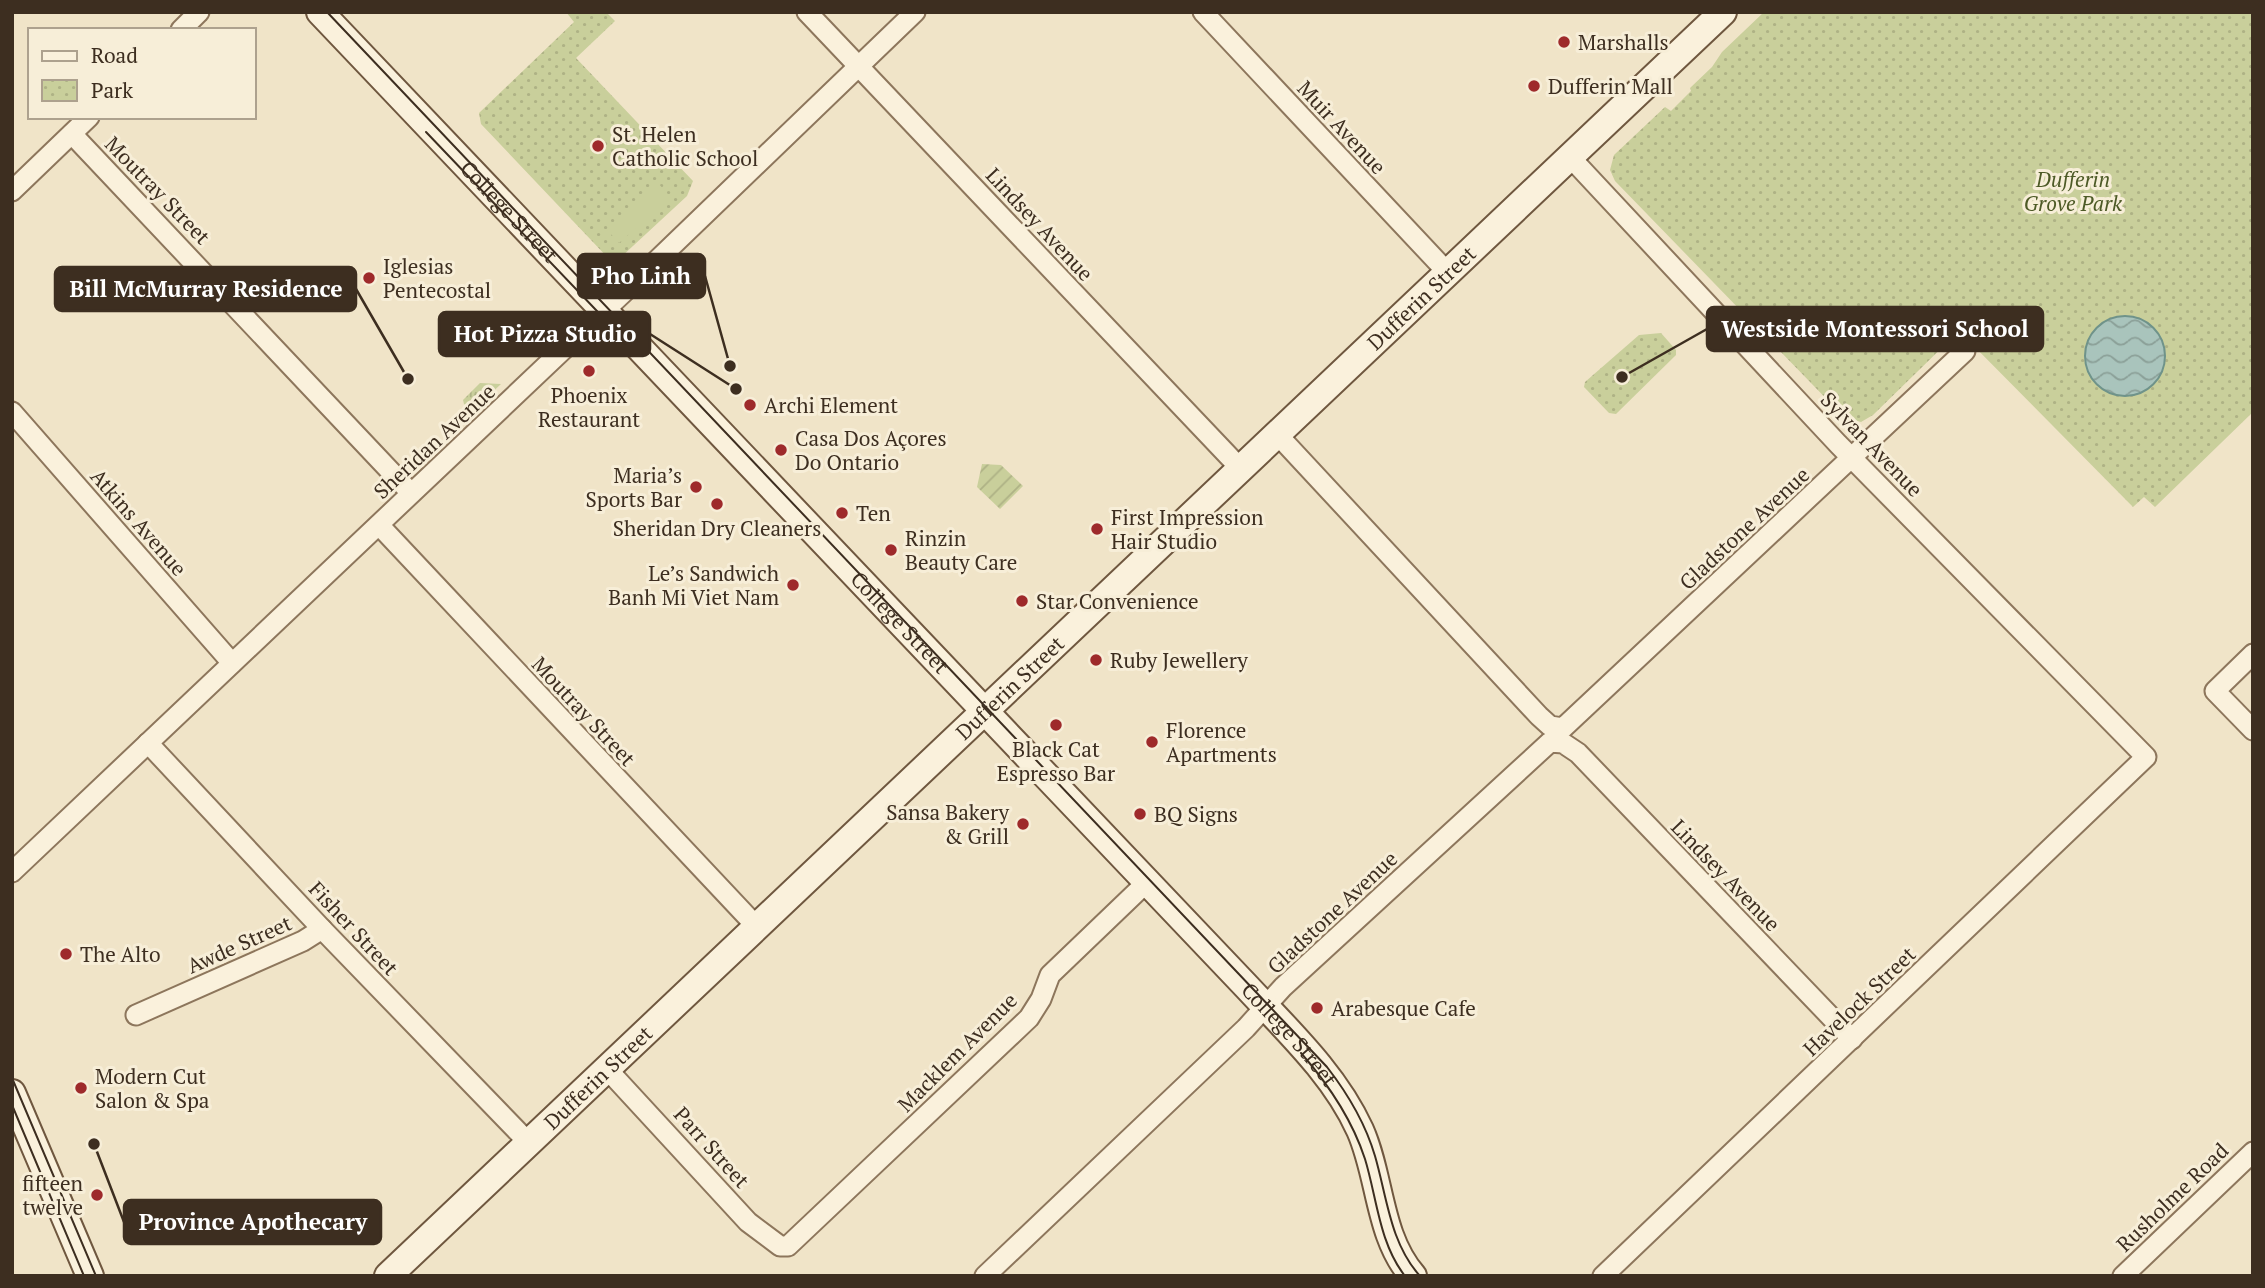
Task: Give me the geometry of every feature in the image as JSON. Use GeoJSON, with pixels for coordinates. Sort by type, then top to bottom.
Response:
{"type":"FeatureCollection","features":[{"type":"Feature","properties":{"kind":"main road","name":"College Street"},"geometry":{"type":"LineString","coordinates":[[320,12],[1322,1069],[1349,1108],[1366,1145],[1392,1239],[1413,1276]]}},
{"type":"Feature","properties":{"kind":"main road","name":"Dufferin Street"},"geometry":{"type":"LineString","coordinates":[[388,1276],[1723,12]]}},
{"type":"Feature","properties":{"kind":"main road"},"geometry":{"type":"LineString","coordinates":[[12,1093],[90,1276]]}},
{"type":"Feature","properties":{"kind":"street"},"geometry":{"type":"LineString","coordinates":[[183,28],[199,12]]}},
{"type":"Feature","properties":{"kind":"street","name":"Lindsey Avenue"},"geometry":{"type":"LineString","coordinates":[[807,12],[1240,468]]}},
{"type":"Feature","properties":{"kind":"street","name":"Sheridan Avenue"},"geometry":{"type":"LineString","coordinates":[[12,872],[915,12]]}},
{"type":"Feature","properties":{"kind":"street","name":"Muir Avenue"},"geometry":{"type":"LineString","coordinates":[[1203,12],[1448,273]]}},
{"type":"Feature","properties":{"kind":"street"},"geometry":{"type":"LineString","coordinates":[[12,191],[87,119]]}},
{"type":"Feature","properties":{"kind":"street","name":"Moutray Street"},"geometry":{"type":"LineString","coordinates":[[72,134],[411,493]]}},
{"type":"Feature","properties":{"kind":"street","name":"Sylvan Avenue"},"geometry":{"type":"LineString","coordinates":[[1571,158],[1852,458],[2146,757]]}},
{"type":"Feature","properties":{"kind":"street","name":"Gladstone Avenue"},"geometry":{"type":"LineString","coordinates":[[1276,433],[1550,726],[1563,728],[1965,351]]}},
{"type":"Feature","properties":{"kind":"street","name":"Atkins Avenue"},"geometry":{"type":"LineString","coordinates":[[12,412],[232,663]]}},
{"type":"Feature","properties":{"kind":"street","name":"Moutray Street"},"geometry":{"type":"LineString","coordinates":[[379,524],[757,927]]}},
{"type":"Feature","properties":{"kind":"street"},"geometry":{"type":"LineString","coordinates":[[2253,654],[2215,691],[2253,730]]}},
{"type":"Feature","properties":{"kind":"street","name":"Gladstone Avenue"},"geometry":{"type":"LineString","coordinates":[[985,1276],[1196,1076],[1265,1006],[1535,753],[1550,742],[1566,744]]}},
{"type":"Feature","properties":{"kind":"street","name":"Fisher Street"},"geometry":{"type":"LineString","coordinates":[[148,743],[322,929],[529,1143]]}},
{"type":"Feature","properties":{"kind":"street","name":"Lindsey Avenue"},"geometry":{"type":"LineString","coordinates":[[1566,744],[1578,753],[1852,1039]]}},
{"type":"Feature","properties":{"kind":"street","name":"Havelock Street"},"geometry":{"type":"LineString","coordinates":[[1603,1276],[2146,757]]}},
{"type":"Feature","properties":{"kind":"street","name":"Macklem Avenue"},"geometry":{"type":"LineString","coordinates":[[789,1246],[1029,1018],[1041,999],[1050,975],[1146,883]]}},
{"type":"Feature","properties":{"kind":"street","name":"Awde Street"},"geometry":{"type":"LineString","coordinates":[[136,1015],[303,941],[322,929]]}},
{"type":"Feature","properties":{"kind":"street","name":"Parr Street"},"geometry":{"type":"LineString","coordinates":[[607,1069],[748,1222],[780,1246],[789,1246]]}},
{"type":"Feature","properties":{"kind":"street","name":"Rusholme Road"},"geometry":{"type":"LineString","coordinates":[[2123,1276],[2253,1152]]}},
{"type":"Feature","properties":{"kind":"green space"},"geometry":{"type":"Polygon","coordinates":[[[566,12],[606,12],[615,21],[576,58],[693,181],[687,196],[620,258],[610,260],[481,124],[479,113],[574,22],[566,12]]]}},
{"type":"Feature","properties":{"kind":"green space","name":"Dufferin Grove Park"},"geometry":{"type":"Polygon","coordinates":[[[1764,12],[2253,12],[2253,412],[2155,507],[2144,497],[2133,507],[1959,331],[1873,415],[1861,422],[1844,417],[1615,181],[1610,170],[1614,155],[1665,107],[1671,111],[1712,67],[1722,52],[1764,12]]]}},
{"type":"Feature","properties":{"kind":"green space"},"geometry":{"type":"Polygon","coordinates":[[[659,184],[671,198],[619,243],[607,230],[659,184]]]}},
{"type":"Feature","properties":{"kind":"green space"},"geometry":{"type":"Polygon","coordinates":[[[1661,333],[1676,350],[1676,355],[1616,414],[1609,413],[1584,387],[1585,382],[1639,335],[1661,333]]]}},
{"type":"Feature","properties":{"kind":"green space"},"geometry":{"type":"Polygon","coordinates":[[[480,383],[501,384],[467,416],[463,400],[480,383]]]}},
{"type":"Feature","properties":{"kind":"green space"},"geometry":{"type":"Polygon","coordinates":[[[982,464],[1001,465],[1023,486],[1000,509],[977,487],[982,464]]]}},
{"type":"Feature","properties":{"kind":"water"},"geometry":{"type":"Polygon","coordinates":[[[2117,316],[2133,316],[2154,327],[2165,348],[2165,364],[2154,385],[2133,396],[2117,396],[2103,390],[2091,378],[2085,364],[2085,348],[2091,334],[2103,322],[2117,316]]]}},
{"type":"Feature","properties":{"kind":"tram line"},"geometry":{"type":"LineString","coordinates":[[327,12],[1327,1067],[1361,1120],[1375,1156],[1396,1234],[1402,1249],[1420,1276]]}},
{"type":"Feature","properties":{"kind":"tram line"},"geometry":{"type":"LineString","coordinates":[[426,132],[617,332]]}},
{"type":"Feature","properties":{"kind":"tram line"},"geometry":{"type":"LineString","coordinates":[[1301,1053],[1330,1090],[1353,1130],[1365,1159],[1384,1235],[1405,1276]]}},
{"type":"Feature","properties":{"kind":"tram line"},"geometry":{"type":"LineString","coordinates":[[12,1078],[96,1276]]}},
{"type":"Feature","properties":{"kind":"tram line"},"geometry":{"type":"LineString","coordinates":[[12,1105],[84,1276]]}},
{"type":"Feature","properties":{"kind":"place","name":"Marshalls"},"geometry":{"type":"Point","coordinates":[1564,42]}},
{"type":"Feature","properties":{"kind":"place","name":"Dufferin Mall"},"geometry":{"type":"Point","coordinates":[1534,86]}},
{"type":"Feature","properties":{"kind":"place","name":"St. Helen Catholic School"},"geometry":{"type":"Point","coordinates":[598,146]}},
{"type":"Feature","properties":{"kind":"place","name":"Iglesias Pentecostal"},"geometry":{"type":"Point","coordinates":[369,278]}},
{"type":"Feature","properties":{"kind":"place","name":"Pho Linh"},"geometry":{"type":"Point","coordinates":[730,366]}},
{"type":"Feature","properties":{"kind":"place","name":"Phoenix Restaurant"},"geometry":{"type":"Point","coordinates":[589,371]}},
{"type":"Feature","properties":{"kind":"place","name":"Westside Montessori School"},"geometry":{"type":"Point","coordinates":[1622,377]}},
{"type":"Feature","properties":{"kind":"place","name":"Bill McMurray Residence"},"geometry":{"type":"Point","coordinates":[408,379]}},
{"type":"Feature","properties":{"kind":"place","name":"Hot Pizza Studio"},"geometry":{"type":"Point","coordinates":[736,389]}},
{"type":"Feature","properties":{"kind":"place","name":"Archi Element"},"geometry":{"type":"Point","coordinates":[750,405]}},
{"type":"Feature","properties":{"kind":"place","name":"Casa Dos Açores Do Ontario"},"geometry":{"type":"Point","coordinates":[781,450]}},
{"type":"Feature","properties":{"kind":"place","name":"Maria’s Sports Bar"},"geometry":{"type":"Point","coordinates":[696,487]}},
{"type":"Feature","properties":{"kind":"place","name":"Sheridan Dry Cleaners"},"geometry":{"type":"Point","coordinates":[717,504]}},
{"type":"Feature","properties":{"kind":"place","name":"Ten"},"geometry":{"type":"Point","coordinates":[842,513]}},
{"type":"Feature","properties":{"kind":"place","name":"First Impression Hair Studio"},"geometry":{"type":"Point","coordinates":[1097,529]}},
{"type":"Feature","properties":{"kind":"place","name":"Rinzin Beauty Care"},"geometry":{"type":"Point","coordinates":[891,550]}},
{"type":"Feature","properties":{"kind":"place","name":"Le’s Sandwich Banh Mi Viet Nam"},"geometry":{"type":"Point","coordinates":[793,585]}},
{"type":"Feature","properties":{"kind":"place","name":"Star Convenience"},"geometry":{"type":"Point","coordinates":[1022,601]}},
{"type":"Feature","properties":{"kind":"place","name":"Ruby Jewellery"},"geometry":{"type":"Point","coordinates":[1096,660]}},
{"type":"Feature","properties":{"kind":"place","name":"Black Cat Espresso Bar"},"geometry":{"type":"Point","coordinates":[1056,725]}},
{"type":"Feature","properties":{"kind":"place","name":"Florence Apartments"},"geometry":{"type":"Point","coordinates":[1152,742]}},
{"type":"Feature","properties":{"kind":"place","name":"BQ Signs"},"geometry":{"type":"Point","coordinates":[1140,814]}},
{"type":"Feature","properties":{"kind":"place","name":"Sansa Bakery & Grill"},"geometry":{"type":"Point","coordinates":[1023,824]}},
{"type":"Feature","properties":{"kind":"place","name":"The Alto"},"geometry":{"type":"Point","coordinates":[66,954]}},
{"type":"Feature","properties":{"kind":"place","name":"Arabesque Cafe"},"geometry":{"type":"Point","coordinates":[1317,1008]}},
{"type":"Feature","properties":{"kind":"place","name":"Modern Cut Salon & Spa"},"geometry":{"type":"Point","coordinates":[81,1088]}},
{"type":"Feature","properties":{"kind":"place","name":"Province Apothecary"},"geometry":{"type":"Point","coordinates":[94,1144]}},
{"type":"Feature","properties":{"kind":"place","name":"fifteen twelve"},"geometry":{"type":"Point","coordinates":[97,1195]}}]}
